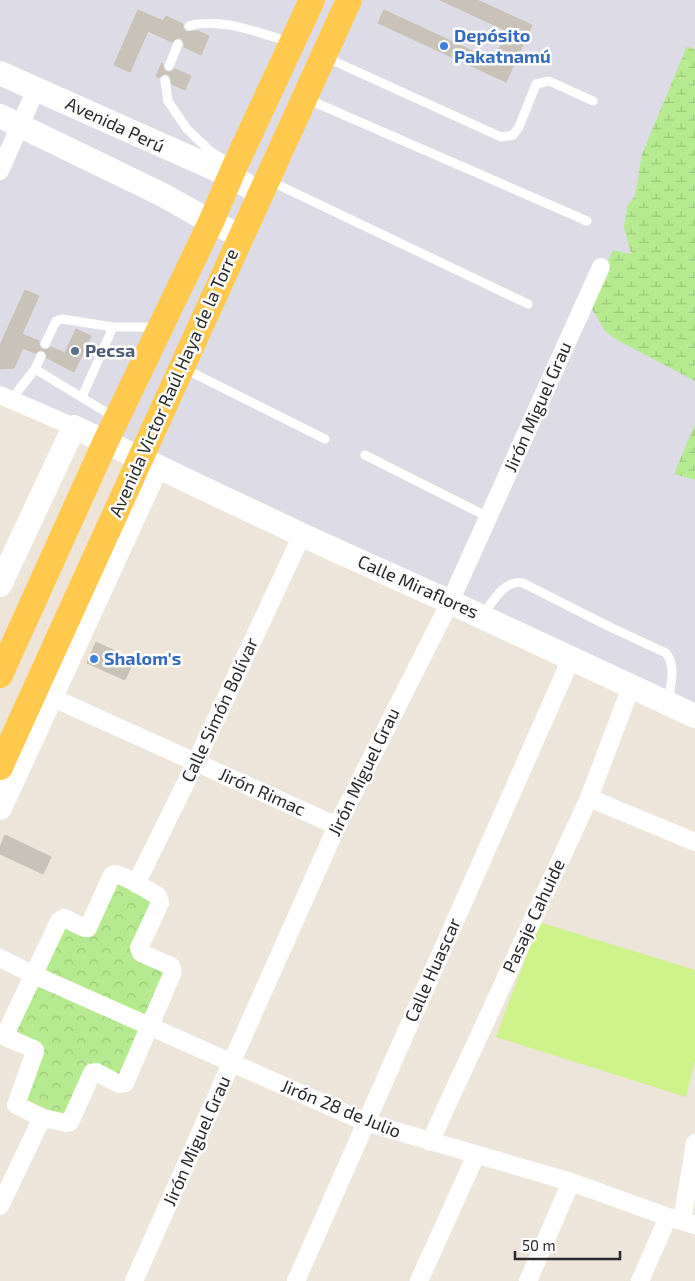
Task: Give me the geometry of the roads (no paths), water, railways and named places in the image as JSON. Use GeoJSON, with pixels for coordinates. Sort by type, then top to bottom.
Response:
{"type":"FeatureCollection","features":[{"type":"Feature","properties":{"kind":"main road","name":"Avenida Victor Raúl Haya de la Torre"},"geometry":{"type":"LineString","coordinates":[[0,675],[116,419],[211,222],[312,0]]}},
{"type":"Feature","properties":{"kind":"main road","name":"Avenida Victor Raúl Haya de la Torre"},"geometry":{"type":"LineString","coordinates":[[0,766],[149,462],[182,367],[349,0]]}},
{"type":"Feature","properties":{"kind":"main road","name":"Avenida Perú"},"geometry":{"type":"LineString","coordinates":[[0,73],[264,187]]}},
{"type":"Feature","properties":{"kind":"main road"},"geometry":{"type":"LineString","coordinates":[[0,116],[163,195],[211,222],[241,236]]}},
{"type":"Feature","properties":{"kind":"main road"},"geometry":{"type":"LineString","coordinates":[[0,585],[74,427]]}},
{"type":"Feature","properties":{"kind":"main road","name":"Calle Miraflores"},"geometry":{"type":"LineString","coordinates":[[74,427],[302,535],[482,616],[695,716]]}},
{"type":"Feature","properties":{"kind":"main road"},"geometry":{"type":"LineString","coordinates":[[0,808],[51,697],[149,462]]}},
{"type":"Feature","properties":{"kind":"street"},"geometry":{"type":"LineString","coordinates":[[0,171],[36,89]]}},
{"type":"Feature","properties":{"kind":"street","name":"Jirón Miguel Grau"},"geometry":{"type":"LineString","coordinates":[[134,1281],[337,826],[450,602],[601,267]]}},
{"type":"Feature","properties":{"kind":"street"},"geometry":{"type":"LineString","coordinates":[[5,398],[74,427]]}},
{"type":"Feature","properties":{"kind":"street","name":"Calle Simón Bolívar"},"geometry":{"type":"LineString","coordinates":[[136,884],[196,762],[302,535]]}},
{"type":"Feature","properties":{"kind":"street","name":"Calle Huascar"},"geometry":{"type":"LineString","coordinates":[[296,1281],[571,659]]}},
{"type":"Feature","properties":{"kind":"street","name":"Pasaje Cahuide"},"geometry":{"type":"LineString","coordinates":[[430,1142],[589,798],[631,687]]}},
{"type":"Feature","properties":{"kind":"street","name":"Jirón Rimac"},"geometry":{"type":"LineString","coordinates":[[51,697],[337,826]]}},
{"type":"Feature","properties":{"kind":"street"},"geometry":{"type":"LineString","coordinates":[[589,798],[695,842]]}},
{"type":"Feature","properties":{"kind":"street"},"geometry":{"type":"LineString","coordinates":[[118,874],[136,884],[158,896],[160,903],[138,948],[139,951],[141,954],[171,966],[173,972],[125,1083],[119,1084],[96,1072],[92,1073],[70,1122],[42,1118],[16,1105],[35,1052],[34,1049],[7,1038],[5,1035],[32,974],[61,918],[88,928],[112,875],[118,874]]}},
{"type":"Feature","properties":{"kind":"street","name":"Jirón 28 de Julio"},"geometry":{"type":"LineString","coordinates":[[0,958],[232,1064],[366,1122],[476,1156],[571,1182],[682,1221]]}},
{"type":"Feature","properties":{"kind":"street"},"geometry":{"type":"LineString","coordinates":[[0,1206],[42,1118]]}},
{"type":"Feature","properties":{"kind":"street"},"geometry":{"type":"LineString","coordinates":[[640,1281],[682,1221],[695,1143]]}},
{"type":"Feature","properties":{"kind":"street"},"geometry":{"type":"LineString","coordinates":[[419,1281],[476,1156]]}},
{"type":"Feature","properties":{"kind":"street"},"geometry":{"type":"LineString","coordinates":[[528,1281],[571,1182]]}},
{"type":"Feature","properties":{"kind":"lane"},"geometry":{"type":"LineString","coordinates":[[189,26],[200,23],[228,25],[293,42]]}},
{"type":"Feature","properties":{"kind":"lane"},"geometry":{"type":"LineString","coordinates":[[169,66],[178,44]]}},
{"type":"Feature","properties":{"kind":"lane"},"geometry":{"type":"LineString","coordinates":[[323,56],[501,137],[513,135],[519,127],[536,84],[549,81],[593,101]]}},
{"type":"Feature","properties":{"kind":"lane"},"geometry":{"type":"LineString","coordinates":[[165,80],[168,101],[187,129],[233,172]]}},
{"type":"Feature","properties":{"kind":"lane"},"geometry":{"type":"LineString","coordinates":[[304,98],[587,221]]}},
{"type":"Feature","properties":{"kind":"lane"},"geometry":{"type":"LineString","coordinates":[[264,187],[528,304]]}},
{"type":"Feature","properties":{"kind":"lane"},"geometry":{"type":"LineString","coordinates":[[45,344],[56,321],[62,319],[113,326],[160,327]]}},
{"type":"Feature","properties":{"kind":"lane"},"geometry":{"type":"LineString","coordinates":[[82,398],[113,326]]}},
{"type":"Feature","properties":{"kind":"lane"},"geometry":{"type":"LineString","coordinates":[[5,398],[35,369],[41,356]]}},
{"type":"Feature","properties":{"kind":"lane"},"geometry":{"type":"LineString","coordinates":[[182,367],[325,439]]}},
{"type":"Feature","properties":{"kind":"lane"},"geometry":{"type":"LineString","coordinates":[[35,369],[116,419]]}},
{"type":"Feature","properties":{"kind":"lane"},"geometry":{"type":"LineString","coordinates":[[365,455],[488,517]]}},
{"type":"Feature","properties":{"kind":"lane"},"geometry":{"type":"LineString","coordinates":[[482,616],[508,584],[523,583],[666,653],[670,658],[672,667],[668,703]]}},
{"type":"Feature","properties":{"kind":"place","name":"Depósito Pakatnamú"},"geometry":{"type":"Point","coordinates":[444,46]}},
{"type":"Feature","properties":{"kind":"place","name":"Pecsa"},"geometry":{"type":"Point","coordinates":[75,351]}},
{"type":"Feature","properties":{"kind":"place","name":"Shalom's"},"geometry":{"type":"Point","coordinates":[94,659]}}]}
